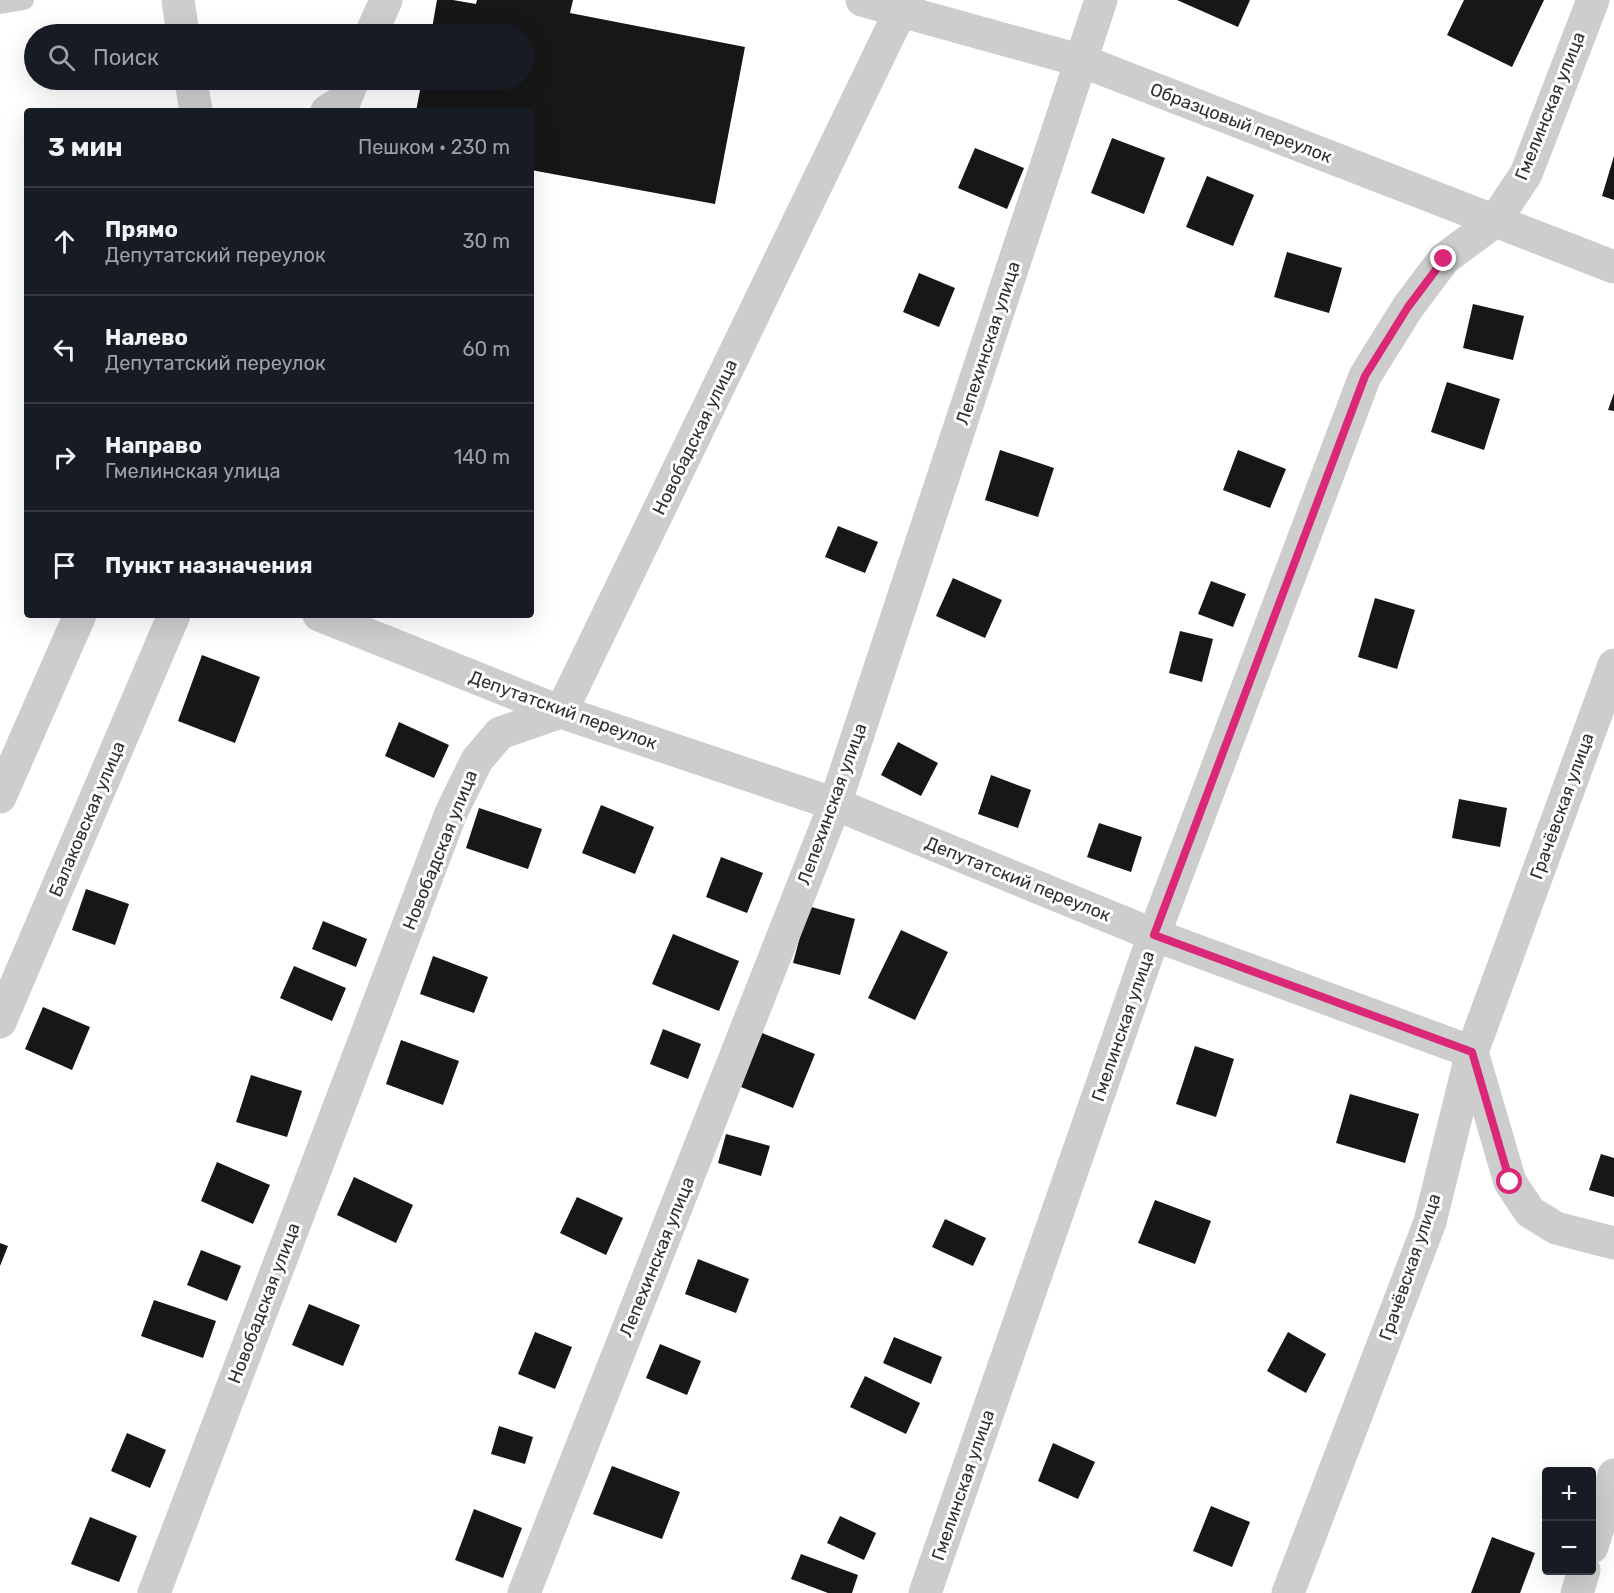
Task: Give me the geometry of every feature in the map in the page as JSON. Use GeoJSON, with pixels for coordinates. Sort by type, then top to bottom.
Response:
{"type":"FeatureCollection","features":[{"type":"Feature","properties":{"kind":"street"},"geometry":{"type":"LineString","coordinates":[[178,0],[182,24]]}},
{"type":"Feature","properties":{"kind":"street"},"geometry":{"type":"LineString","coordinates":[[375,24],[386,0]]}},
{"type":"Feature","properties":{"kind":"street","name":"Образцовый переулок"},"geometry":{"type":"LineString","coordinates":[[862,0],[1082,61],[1614,267]]}},
{"type":"Feature","properties":{"kind":"street","name":"Лепехинская улица"},"geometry":{"type":"LineString","coordinates":[[524,1593],[835,804],[1101,0]]}},
{"type":"Feature","properties":{"kind":"street","name":"Гмелинская улица"},"geometry":{"type":"LineString","coordinates":[[925,1593],[1154,935],[1365,376],[1408,307],[1444,259],[1494,222],[1526,174],[1593,0]]}},
{"type":"Feature","properties":{"kind":"street","name":"Новобадская улица"},"geometry":{"type":"LineString","coordinates":[[154,1593],[451,813],[477,760],[500,733],[561,712],[900,12]]}},
{"type":"Feature","properties":{"kind":"street"},"geometry":{"type":"LineString","coordinates":[[193,90],[196,108]]}},
{"type":"Feature","properties":{"kind":"street"},"geometry":{"type":"LineString","coordinates":[[332,108],[345,100],[349,90]]}},
{"type":"Feature","properties":{"kind":"street"},"geometry":{"type":"LineString","coordinates":[[0,797],[79,618]]}},
{"type":"Feature","properties":{"kind":"street","name":"Балаковская улица"},"geometry":{"type":"LineString","coordinates":[[0,1022],[173,618]]}},
{"type":"Feature","properties":{"kind":"street","name":"Депутатский переулок"},"geometry":{"type":"LineString","coordinates":[[326,618],[561,712],[835,804],[1154,935],[1472,1052]]}},
{"type":"Feature","properties":{"kind":"street","name":"Грачёвская улица"},"geometry":{"type":"LineString","coordinates":[[1288,1593],[1430,1222],[1472,1052],[1614,665]]}},
{"type":"Feature","properties":{"kind":"street"},"geometry":{"type":"LineString","coordinates":[[1472,1052],[1510,1182],[1530,1212],[1556,1228],[1614,1243]]}},
{"type":"Feature","properties":{"kind":"street"},"geometry":{"type":"LineString","coordinates":[[1596,1534],[1614,1475]]}},
{"type":"Feature","properties":{"kind":"street"},"geometry":{"type":"LineString","coordinates":[[1577,1593],[1582,1575]]}},
{"type":"Feature","properties":{"kind":"lane"},"geometry":{"type":"LineString","coordinates":[[0,4],[24,0]]}},
{"type":"Feature","properties":{"kind":"building"},"geometry":{"type":"Polygon","coordinates":[[[437,0],[476,4],[477,0],[573,0],[570,13],[745,47],[715,204],[534,171],[534,108],[417,108],[420,90],[534,90],[534,24],[433,24],[437,0]]]}},
{"type":"Feature","properties":{"kind":"building"},"geometry":{"type":"Polygon","coordinates":[[[1177,0],[1250,0],[1238,27],[1177,0]]]}},
{"type":"Feature","properties":{"kind":"building"},"geometry":{"type":"Polygon","coordinates":[[[1464,0],[1544,0],[1512,67],[1447,35],[1464,0]]]}},
{"type":"Feature","properties":{"kind":"building"},"geometry":{"type":"Polygon","coordinates":[[[1112,138],[1165,158],[1144,214],[1091,193],[1112,138]]]}},
{"type":"Feature","properties":{"kind":"building"},"geometry":{"type":"Polygon","coordinates":[[[975,148],[1024,168],[1007,209],[958,188],[975,148]]]}},
{"type":"Feature","properties":{"kind":"building"},"geometry":{"type":"Polygon","coordinates":[[[1614,156],[1614,200],[1602,196],[1614,156]]]}},
{"type":"Feature","properties":{"kind":"building"},"geometry":{"type":"Polygon","coordinates":[[[1207,176],[1254,195],[1233,246],[1186,227],[1207,176]]]}},
{"type":"Feature","properties":{"kind":"building"},"geometry":{"type":"Polygon","coordinates":[[[1287,252],[1342,268],[1329,313],[1274,297],[1287,252]]]}},
{"type":"Feature","properties":{"kind":"building"},"geometry":{"type":"Polygon","coordinates":[[[919,273],[955,288],[939,327],[903,312],[919,273]]]}},
{"type":"Feature","properties":{"kind":"building"},"geometry":{"type":"Polygon","coordinates":[[[1473,304],[1524,316],[1513,360],[1463,348],[1473,304]]]}},
{"type":"Feature","properties":{"kind":"building"},"geometry":{"type":"Polygon","coordinates":[[[1447,382],[1500,399],[1484,450],[1431,432],[1447,382]]]}},
{"type":"Feature","properties":{"kind":"building"},"geometry":{"type":"Polygon","coordinates":[[[1614,393],[1614,411],[1608,410],[1614,393]]]}},
{"type":"Feature","properties":{"kind":"building"},"geometry":{"type":"Polygon","coordinates":[[[1000,450],[1054,468],[1038,517],[985,500],[1000,450]]]}},
{"type":"Feature","properties":{"kind":"building"},"geometry":{"type":"Polygon","coordinates":[[[1238,450],[1286,469],[1270,508],[1223,490],[1238,450]]]}},
{"type":"Feature","properties":{"kind":"building"},"geometry":{"type":"Polygon","coordinates":[[[838,526],[878,542],[865,573],[825,557],[838,526]]]}},
{"type":"Feature","properties":{"kind":"building"},"geometry":{"type":"Polygon","coordinates":[[[953,578],[1002,600],[985,638],[936,616],[953,578]]]}},
{"type":"Feature","properties":{"kind":"building"},"geometry":{"type":"Polygon","coordinates":[[[1211,581],[1246,594],[1233,627],[1198,614],[1211,581]]]}},
{"type":"Feature","properties":{"kind":"building"},"geometry":{"type":"Polygon","coordinates":[[[1375,598],[1415,610],[1397,669],[1358,657],[1375,598]]]}},
{"type":"Feature","properties":{"kind":"building"},"geometry":{"type":"Polygon","coordinates":[[[1180,631],[1213,639],[1202,682],[1169,673],[1180,631]]]}},
{"type":"Feature","properties":{"kind":"building"},"geometry":{"type":"Polygon","coordinates":[[[202,655],[260,677],[235,743],[178,721],[202,655]]]}},
{"type":"Feature","properties":{"kind":"building"},"geometry":{"type":"Polygon","coordinates":[[[399,722],[449,745],[434,778],[385,756],[399,722]]]}},
{"type":"Feature","properties":{"kind":"building"},"geometry":{"type":"Polygon","coordinates":[[[898,742],[938,763],[921,796],[881,775],[898,742]]]}},
{"type":"Feature","properties":{"kind":"building"},"geometry":{"type":"Polygon","coordinates":[[[991,775],[1031,790],[1018,828],[978,814],[991,775]]]}},
{"type":"Feature","properties":{"kind":"building"},"geometry":{"type":"Polygon","coordinates":[[[1459,799],[1507,808],[1500,847],[1452,838],[1459,799]]]}},
{"type":"Feature","properties":{"kind":"building"},"geometry":{"type":"Polygon","coordinates":[[[601,805],[654,827],[635,874],[582,853],[601,805]]]}},
{"type":"Feature","properties":{"kind":"building"},"geometry":{"type":"Polygon","coordinates":[[[479,808],[542,829],[528,869],[466,848],[479,808]]]}},
{"type":"Feature","properties":{"kind":"building"},"geometry":{"type":"Polygon","coordinates":[[[1099,823],[1142,837],[1131,872],[1087,857],[1099,823]]]}},
{"type":"Feature","properties":{"kind":"building"},"geometry":{"type":"Polygon","coordinates":[[[721,857],[763,873],[747,913],[706,897],[721,857]]]}},
{"type":"Feature","properties":{"kind":"building"},"geometry":{"type":"Polygon","coordinates":[[[86,889],[129,904],[115,945],[72,930],[86,889]]]}},
{"type":"Feature","properties":{"kind":"building"},"geometry":{"type":"Polygon","coordinates":[[[808,906],[855,919],[840,975],[793,963],[808,906]]]}},
{"type":"Feature","properties":{"kind":"building"},"geometry":{"type":"Polygon","coordinates":[[[323,921],[367,939],[356,967],[312,949],[323,921]]]}},
{"type":"Feature","properties":{"kind":"building"},"geometry":{"type":"Polygon","coordinates":[[[901,930],[948,952],[915,1020],[868,998],[901,930]]]}},
{"type":"Feature","properties":{"kind":"building"},"geometry":{"type":"Polygon","coordinates":[[[673,934],[739,961],[719,1011],[652,984],[673,934]]]}},
{"type":"Feature","properties":{"kind":"building"},"geometry":{"type":"Polygon","coordinates":[[[433,956],[488,977],[474,1013],[420,994],[433,956]]]}},
{"type":"Feature","properties":{"kind":"building"},"geometry":{"type":"Polygon","coordinates":[[[294,966],[346,988],[332,1021],[280,998],[294,966]]]}},
{"type":"Feature","properties":{"kind":"building"},"geometry":{"type":"Polygon","coordinates":[[[43,1007],[90,1027],[72,1070],[25,1049],[43,1007]]]}},
{"type":"Feature","properties":{"kind":"building"},"geometry":{"type":"Polygon","coordinates":[[[663,1029],[701,1044],[688,1079],[650,1064],[663,1029]]]}},
{"type":"Feature","properties":{"kind":"building"},"geometry":{"type":"Polygon","coordinates":[[[762,1033],[815,1054],[793,1108],[741,1087],[762,1033]]]}},
{"type":"Feature","properties":{"kind":"building"},"geometry":{"type":"Polygon","coordinates":[[[401,1040],[459,1061],[443,1105],[386,1084],[401,1040]]]}},
{"type":"Feature","properties":{"kind":"building"},"geometry":{"type":"Polygon","coordinates":[[[1195,1046],[1234,1059],[1216,1117],[1176,1104],[1195,1046]]]}},
{"type":"Feature","properties":{"kind":"building"},"geometry":{"type":"Polygon","coordinates":[[[251,1075],[302,1091],[287,1137],[236,1122],[251,1075]]]}},
{"type":"Feature","properties":{"kind":"building"},"geometry":{"type":"Polygon","coordinates":[[[1350,1094],[1419,1114],[1405,1163],[1336,1143],[1350,1094]]]}},
{"type":"Feature","properties":{"kind":"building"},"geometry":{"type":"Polygon","coordinates":[[[726,1134],[770,1146],[761,1176],[718,1163],[726,1134]]]}},
{"type":"Feature","properties":{"kind":"building"},"geometry":{"type":"Polygon","coordinates":[[[1601,1154],[1614,1158],[1614,1197],[1589,1190],[1601,1154]]]}},
{"type":"Feature","properties":{"kind":"building"},"geometry":{"type":"Polygon","coordinates":[[[217,1162],[270,1185],[253,1224],[201,1201],[217,1162]]]}},
{"type":"Feature","properties":{"kind":"building"},"geometry":{"type":"Polygon","coordinates":[[[354,1177],[413,1205],[396,1243],[337,1215],[354,1177]]]}},
{"type":"Feature","properties":{"kind":"building"},"geometry":{"type":"Polygon","coordinates":[[[577,1197],[623,1218],[606,1255],[560,1233],[577,1197]]]}},
{"type":"Feature","properties":{"kind":"building"},"geometry":{"type":"Polygon","coordinates":[[[1155,1200],[1211,1221],[1195,1264],[1138,1243],[1155,1200]]]}},
{"type":"Feature","properties":{"kind":"building"},"geometry":{"type":"Polygon","coordinates":[[[945,1219],[986,1238],[973,1266],[932,1247],[945,1219]]]}},
{"type":"Feature","properties":{"kind":"building"},"geometry":{"type":"Polygon","coordinates":[[[0,1243],[8,1246],[0,1266],[0,1243]]]}},
{"type":"Feature","properties":{"kind":"building"},"geometry":{"type":"Polygon","coordinates":[[[201,1250],[241,1266],[227,1301],[187,1285],[201,1250]]]}},
{"type":"Feature","properties":{"kind":"building"},"geometry":{"type":"Polygon","coordinates":[[[698,1259],[749,1279],[736,1313],[685,1294],[698,1259]]]}},
{"type":"Feature","properties":{"kind":"building"},"geometry":{"type":"Polygon","coordinates":[[[154,1300],[216,1321],[203,1358],[141,1336],[154,1300]]]}},
{"type":"Feature","properties":{"kind":"building"},"geometry":{"type":"Polygon","coordinates":[[[309,1304],[360,1325],[343,1366],[292,1345],[309,1304]]]}},
{"type":"Feature","properties":{"kind":"building"},"geometry":{"type":"Polygon","coordinates":[[[535,1332],[572,1347],[555,1389],[518,1374],[535,1332]]]}},
{"type":"Feature","properties":{"kind":"building"},"geometry":{"type":"Polygon","coordinates":[[[1288,1332],[1326,1354],[1306,1393],[1267,1371],[1288,1332]]]}},
{"type":"Feature","properties":{"kind":"building"},"geometry":{"type":"Polygon","coordinates":[[[894,1337],[942,1357],[931,1384],[883,1363],[894,1337]]]}},
{"type":"Feature","properties":{"kind":"building"},"geometry":{"type":"Polygon","coordinates":[[[660,1344],[701,1361],[687,1395],[646,1378],[660,1344]]]}},
{"type":"Feature","properties":{"kind":"building"},"geometry":{"type":"Polygon","coordinates":[[[865,1376],[920,1403],[906,1434],[850,1407],[865,1376]]]}},
{"type":"Feature","properties":{"kind":"building"},"geometry":{"type":"Polygon","coordinates":[[[499,1426],[533,1437],[525,1464],[491,1454],[499,1426]]]}},
{"type":"Feature","properties":{"kind":"building"},"geometry":{"type":"Polygon","coordinates":[[[127,1433],[166,1450],[150,1488],[111,1471],[127,1433]]]}},
{"type":"Feature","properties":{"kind":"building"},"geometry":{"type":"Polygon","coordinates":[[[1053,1443],[1095,1462],[1078,1499],[1038,1481],[1053,1443]]]}},
{"type":"Feature","properties":{"kind":"building"},"geometry":{"type":"Polygon","coordinates":[[[612,1466],[680,1492],[662,1539],[593,1514],[612,1466]]]}},
{"type":"Feature","properties":{"kind":"building"},"geometry":{"type":"Polygon","coordinates":[[[1211,1506],[1250,1522],[1232,1567],[1193,1551],[1211,1506]]]}},
{"type":"Feature","properties":{"kind":"building"},"geometry":{"type":"Polygon","coordinates":[[[474,1509],[522,1528],[503,1578],[455,1560],[474,1509]]]}},
{"type":"Feature","properties":{"kind":"building"},"geometry":{"type":"Polygon","coordinates":[[[840,1516],[876,1533],[864,1560],[827,1543],[840,1516]]]}},
{"type":"Feature","properties":{"kind":"building"},"geometry":{"type":"Polygon","coordinates":[[[90,1517],[137,1536],[119,1582],[71,1564],[90,1517]]]}},
{"type":"Feature","properties":{"kind":"building"},"geometry":{"type":"Polygon","coordinates":[[[1492,1537],[1535,1553],[1520,1593],[1471,1593],[1492,1537]]]}},
{"type":"Feature","properties":{"kind":"building"},"geometry":{"type":"Polygon","coordinates":[[[801,1554],[858,1575],[852,1593],[828,1593],[791,1579],[801,1554]]]}},
{"type":"Feature","properties":{"kind":"route"},"geometry":{"type":"LineString","coordinates":[[1444,259],[1408,307],[1365,376],[1154,935],[1472,1052],[1510,1182]]}}]}
